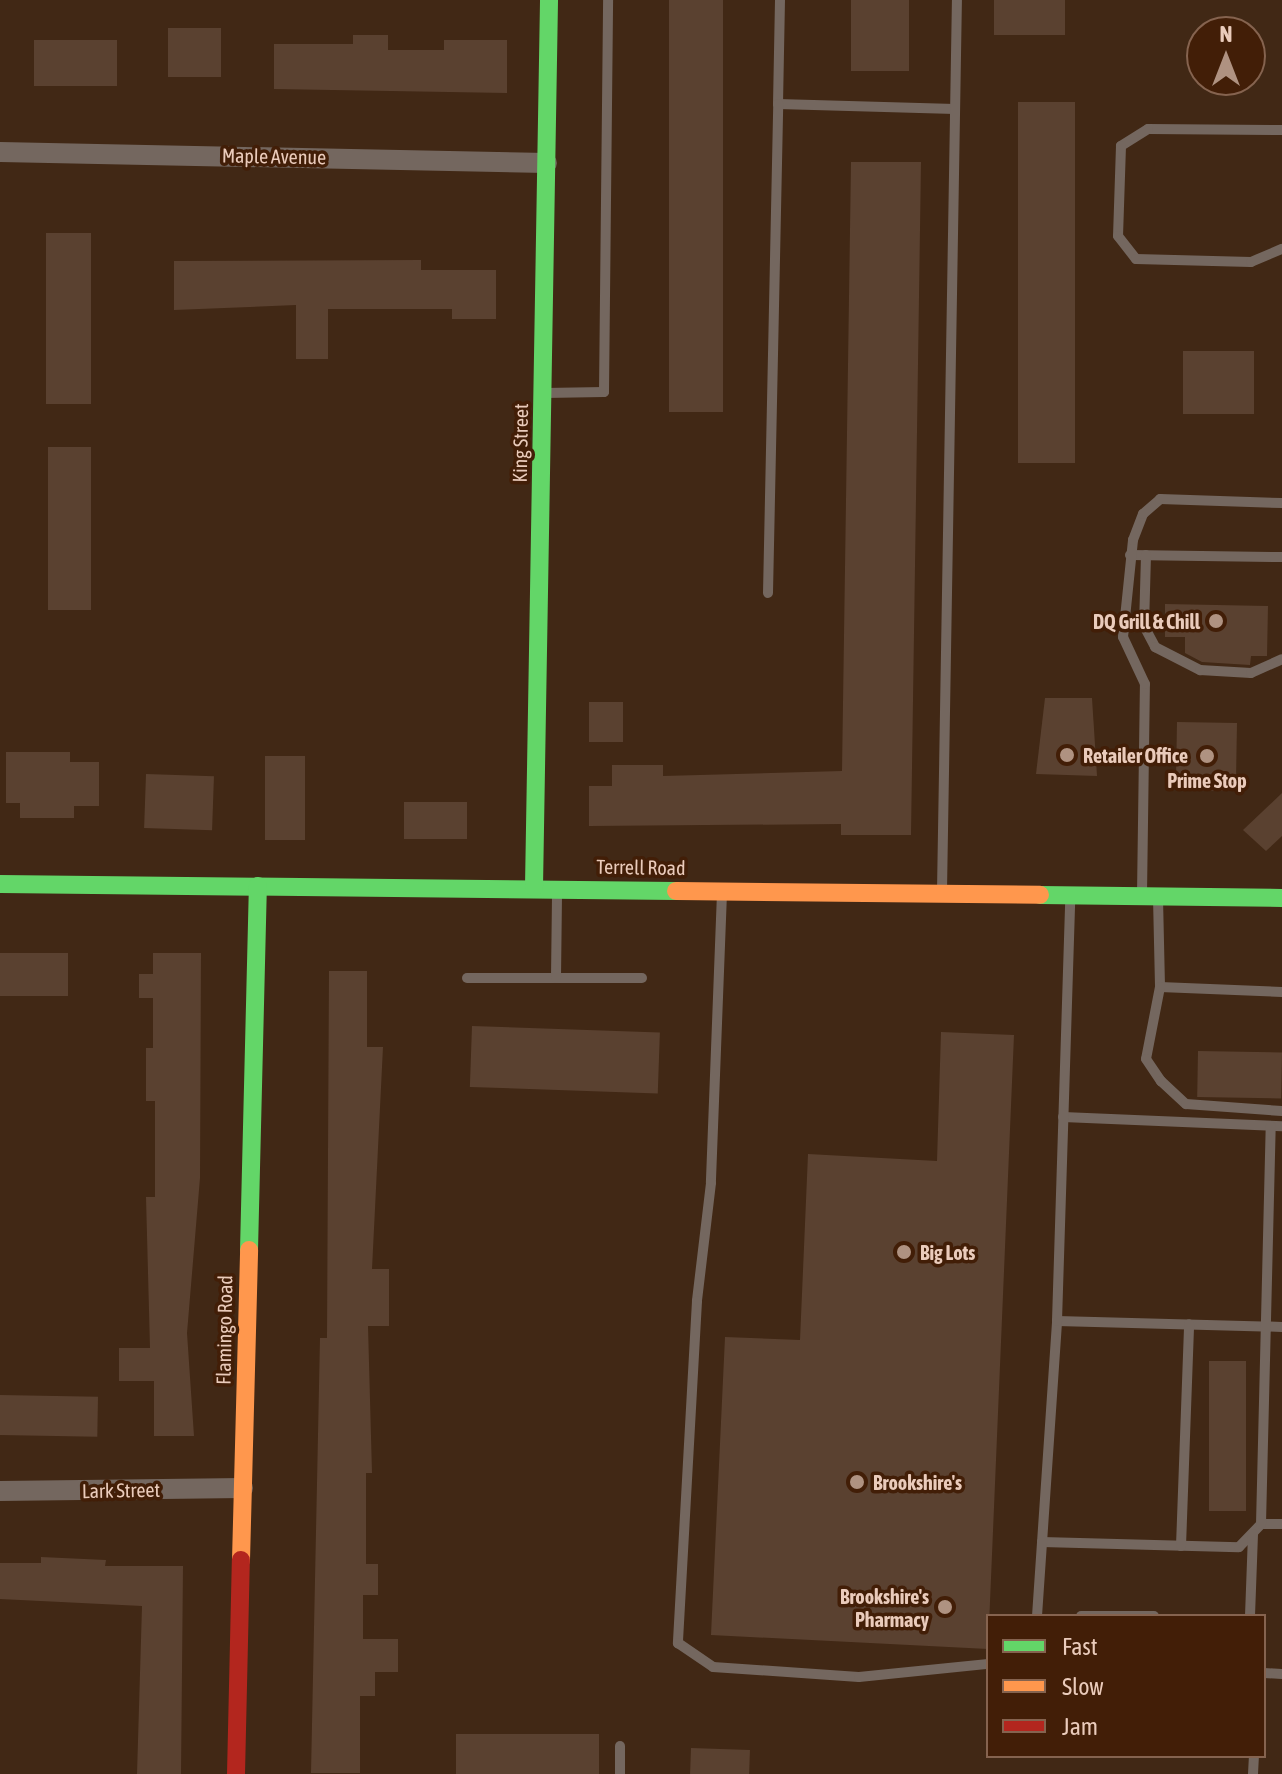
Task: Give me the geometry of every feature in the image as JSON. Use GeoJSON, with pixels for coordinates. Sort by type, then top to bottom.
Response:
{"type":"FeatureCollection","features":[{"type":"Feature","properties":{"kind":"street","name":"King Street"},"geometry":{"type":"LineString","coordinates":[[534,887],[549,0]]}},
{"type":"Feature","properties":{"kind":"street","name":"Maple Avenue"},"geometry":{"type":"LineString","coordinates":[[0,152],[547,163]]}},
{"type":"Feature","properties":{"kind":"street","name":"Terrell Road"},"geometry":{"type":"LineString","coordinates":[[0,884],[557,887],[1282,898]]}},
{"type":"Feature","properties":{"kind":"street","name":"Flamingo Road"},"geometry":{"type":"LineString","coordinates":[[236,1774],[258,886]]}},
{"type":"Feature","properties":{"kind":"street","name":"Lark Street"},"geometry":{"type":"LineString","coordinates":[[0,1491],[243,1488]]}},
{"type":"Feature","properties":{"kind":"lane"},"geometry":{"type":"LineString","coordinates":[[543,393],[604,392],[608,0]]}},
{"type":"Feature","properties":{"kind":"lane"},"geometry":{"type":"LineString","coordinates":[[768,593],[780,0]]}},
{"type":"Feature","properties":{"kind":"lane"},"geometry":{"type":"LineString","coordinates":[[942,893],[957,0]]}},
{"type":"Feature","properties":{"kind":"lane"},"geometry":{"type":"LineString","coordinates":[[778,104],[955,109]]}},
{"type":"Feature","properties":{"kind":"lane"},"geometry":{"type":"LineString","coordinates":[[1282,130],[1148,129],[1121,146],[1118,236],[1136,259],[1251,262],[1282,249]]}},
{"type":"Feature","properties":{"kind":"lane"},"geometry":{"type":"LineString","coordinates":[[1282,503],[1160,499],[1143,514],[1130,555],[1123,637],[1145,684],[1150,896],[1160,987],[1146,1059],[1161,1081],[1186,1104],[1282,1111]]}},
{"type":"Feature","properties":{"kind":"lane"},"geometry":{"type":"LineString","coordinates":[[1130,555],[1282,557]]}},
{"type":"Feature","properties":{"kind":"lane"},"geometry":{"type":"LineString","coordinates":[[1146,555],[1144,626],[1155,647],[1200,670],[1251,673],[1282,659]]}},
{"type":"Feature","properties":{"kind":"lane"},"geometry":{"type":"LineString","coordinates":[[556,978],[557,887]]}},
{"type":"Feature","properties":{"kind":"lane"},"geometry":{"type":"LineString","coordinates":[[722,890],[711,1183],[697,1301],[678,1643],[713,1667],[859,1677],[986,1664]]}},
{"type":"Feature","properties":{"kind":"lane"},"geometry":{"type":"LineString","coordinates":[[1037,1614],[1057,1321],[1070,895]]}},
{"type":"Feature","properties":{"kind":"lane"},"geometry":{"type":"LineString","coordinates":[[467,978],[642,978]]}},
{"type":"Feature","properties":{"kind":"lane"},"geometry":{"type":"LineString","coordinates":[[1160,987],[1282,992]]}},
{"type":"Feature","properties":{"kind":"lane"},"geometry":{"type":"LineString","coordinates":[[1042,1542],[1239,1547],[1261,1524],[1266,1326],[1276,1126],[1063,1117]]}},
{"type":"Feature","properties":{"kind":"lane"},"geometry":{"type":"LineString","coordinates":[[1057,1321],[1282,1327]]}},
{"type":"Feature","properties":{"kind":"lane"},"geometry":{"type":"LineString","coordinates":[[1181,1546],[1189,1324]]}},
{"type":"Feature","properties":{"kind":"lane"},"geometry":{"type":"LineString","coordinates":[[1261,1524],[1282,1524]]}},
{"type":"Feature","properties":{"kind":"lane"},"geometry":{"type":"LineString","coordinates":[[1250,1614],[1253,1534]]}},
{"type":"Feature","properties":{"kind":"lane"},"geometry":{"type":"LineString","coordinates":[[620,1746],[620,1774]]}},
{"type":"Feature","properties":{"kind":"building"},"geometry":{"type":"Polygon","coordinates":[[[669,0],[723,0],[723,412],[669,412],[669,0]]]}},
{"type":"Feature","properties":{"kind":"building"},"geometry":{"type":"Polygon","coordinates":[[[851,0],[909,0],[909,71],[851,71],[851,0]]]}},
{"type":"Feature","properties":{"kind":"building"},"geometry":{"type":"Polygon","coordinates":[[[994,0],[1065,0],[1065,35],[994,35],[994,0]]]}},
{"type":"Feature","properties":{"kind":"building"},"geometry":{"type":"Polygon","coordinates":[[[168,28],[221,28],[221,77],[168,77],[168,28]]]}},
{"type":"Feature","properties":{"kind":"building"},"geometry":{"type":"Polygon","coordinates":[[[353,35],[388,35],[388,50],[444,50],[444,40],[507,40],[507,93],[274,89],[274,44],[353,44],[353,35]]]}},
{"type":"Feature","properties":{"kind":"building"},"geometry":{"type":"Polygon","coordinates":[[[34,40],[117,40],[117,86],[34,86],[34,40]]]}},
{"type":"Feature","properties":{"kind":"building"},"geometry":{"type":"Polygon","coordinates":[[[1018,102],[1075,102],[1075,463],[1018,463],[1018,102]]]}},
{"type":"Feature","properties":{"kind":"building"},"geometry":{"type":"Polygon","coordinates":[[[851,162],[921,162],[911,835],[841,835],[841,824],[589,826],[589,786],[612,786],[612,765],[663,765],[663,776],[842,771],[851,162]]]}},
{"type":"Feature","properties":{"kind":"building"},"geometry":{"type":"Polygon","coordinates":[[[46,233],[91,233],[91,404],[46,404],[46,233]]]}},
{"type":"Feature","properties":{"kind":"building"},"geometry":{"type":"Polygon","coordinates":[[[421,260],[421,270],[496,270],[496,319],[452,319],[452,309],[328,309],[328,359],[296,359],[296,305],[174,310],[174,261],[421,260]]]}},
{"type":"Feature","properties":{"kind":"building"},"geometry":{"type":"Polygon","coordinates":[[[1183,351],[1254,351],[1254,414],[1183,414],[1183,351]]]}},
{"type":"Feature","properties":{"kind":"building"},"geometry":{"type":"Polygon","coordinates":[[[48,447],[91,447],[91,610],[48,610],[48,447]]]}},
{"type":"Feature","properties":{"kind":"building","name":"DQ Grill & Chill"},"geometry":{"type":"Polygon","coordinates":[[[1165,604],[1268,606],[1267,656],[1251,656],[1250,665],[1202,662],[1185,653],[1185,637],[1165,637],[1165,604]]]}},
{"type":"Feature","properties":{"kind":"building","name":"Retailer Office"},"geometry":{"type":"Polygon","coordinates":[[[1045,698],[1092,698],[1097,776],[1036,774],[1045,698]]]}},
{"type":"Feature","properties":{"kind":"building"},"geometry":{"type":"Polygon","coordinates":[[[589,702],[623,702],[623,742],[589,742],[589,702]]]}},
{"type":"Feature","properties":{"kind":"building","name":"Prime Stop"},"geometry":{"type":"Polygon","coordinates":[[[1177,722],[1237,723],[1236,791],[1176,790],[1177,722]]]}},
{"type":"Feature","properties":{"kind":"building"},"geometry":{"type":"Polygon","coordinates":[[[6,752],[70,752],[70,762],[99,762],[99,806],[74,806],[74,818],[20,818],[20,803],[6,803],[6,752]]]}},
{"type":"Feature","properties":{"kind":"building"},"geometry":{"type":"Polygon","coordinates":[[[265,756],[305,756],[305,840],[265,840],[265,756]]]}},
{"type":"Feature","properties":{"kind":"building"},"geometry":{"type":"Polygon","coordinates":[[[146,774],[214,776],[212,830],[144,828],[146,774]]]}},
{"type":"Feature","properties":{"kind":"building"},"geometry":{"type":"Polygon","coordinates":[[[1282,793],[1282,836],[1266,851],[1243,830],[1282,793]]]}},
{"type":"Feature","properties":{"kind":"building"},"geometry":{"type":"Polygon","coordinates":[[[404,802],[467,802],[467,839],[404,839],[404,802]]]}},
{"type":"Feature","properties":{"kind":"building"},"geometry":{"type":"Polygon","coordinates":[[[0,953],[68,953],[68,996],[0,996],[0,953]]]}},
{"type":"Feature","properties":{"kind":"building"},"geometry":{"type":"Polygon","coordinates":[[[153,953],[201,953],[200,1178],[187,1333],[194,1436],[154,1436],[154,1381],[119,1381],[119,1348],[150,1348],[146,1197],[155,1197],[155,1101],[146,1101],[146,1048],[153,1048],[153,998],[139,998],[139,974],[153,974],[153,953]]]}},
{"type":"Feature","properties":{"kind":"building"},"geometry":{"type":"Polygon","coordinates":[[[329,971],[367,971],[367,1047],[383,1047],[372,1269],[389,1269],[389,1326],[368,1326],[372,1473],[366,1473],[366,1564],[378,1564],[378,1595],[363,1595],[363,1639],[398,1639],[398,1672],[375,1672],[375,1696],[360,1696],[360,1773],[311,1773],[320,1338],[327,1338],[329,971]]]}},
{"type":"Feature","properties":{"kind":"building"},"geometry":{"type":"Polygon","coordinates":[[[472,1026],[660,1033],[658,1094],[470,1087],[472,1026]]]}},
{"type":"Feature","properties":{"kind":"building","name":"Brookshire's"},"geometry":{"type":"Polygon","coordinates":[[[941,1032],[1014,1035],[986,1649],[711,1635],[725,1337],[800,1340],[808,1154],[937,1161],[941,1032]]]}},
{"type":"Feature","properties":{"kind":"building"},"geometry":{"type":"Polygon","coordinates":[[[1198,1051],[1282,1052],[1281,1098],[1197,1097],[1198,1051]]]}},
{"type":"Feature","properties":{"kind":"building"},"geometry":{"type":"Polygon","coordinates":[[[1209,1361],[1246,1361],[1246,1511],[1209,1511],[1209,1361]]]}},
{"type":"Feature","properties":{"kind":"building"},"geometry":{"type":"Polygon","coordinates":[[[0,1395],[98,1397],[97,1437],[0,1435],[0,1395]]]}},
{"type":"Feature","properties":{"kind":"building"},"geometry":{"type":"Polygon","coordinates":[[[41,1557],[106,1560],[105,1566],[183,1566],[181,1774],[137,1774],[142,1606],[0,1599],[0,1563],[41,1563],[41,1557]]]}},
{"type":"Feature","properties":{"kind":"building"},"geometry":{"type":"Polygon","coordinates":[[[456,1734],[599,1734],[599,1774],[456,1774],[456,1734]]]}},
{"type":"Feature","properties":{"kind":"building"},"geometry":{"type":"Polygon","coordinates":[[[691,1748],[750,1750],[749,1774],[690,1774],[691,1748]]]}},
{"type":"Feature","properties":{"kind":"traffic: fast"},"geometry":{"type":"LineString","coordinates":[[534,887],[549,0]]}},
{"type":"Feature","properties":{"kind":"traffic: fast"},"geometry":{"type":"LineString","coordinates":[[0,884],[676,891]]}},
{"type":"Feature","properties":{"kind":"traffic: fast"},"geometry":{"type":"LineString","coordinates":[[249,1250],[258,886]]}},
{"type":"Feature","properties":{"kind":"traffic: fast"},"geometry":{"type":"LineString","coordinates":[[1040,895],[1282,898]]}},
{"type":"Feature","properties":{"kind":"traffic: slow"},"geometry":{"type":"LineString","coordinates":[[676,891],[1040,895]]}},
{"type":"Feature","properties":{"kind":"traffic: slow"},"geometry":{"type":"LineString","coordinates":[[241,1560],[249,1250]]}},
{"type":"Feature","properties":{"kind":"traffic: jam"},"geometry":{"type":"LineString","coordinates":[[236,1774],[241,1560]]}},
{"type":"Feature","properties":{"kind":"place","name":"DQ Grill & Chill"},"geometry":{"type":"Point","coordinates":[1216,621]}},
{"type":"Feature","properties":{"kind":"place","name":"Retailer Office"},"geometry":{"type":"Point","coordinates":[1067,755]}},
{"type":"Feature","properties":{"kind":"place","name":"Prime Stop"},"geometry":{"type":"Point","coordinates":[1207,756]}},
{"type":"Feature","properties":{"kind":"place","name":"Big Lots"},"geometry":{"type":"Point","coordinates":[904,1252]}},
{"type":"Feature","properties":{"kind":"place","name":"Brookshire's"},"geometry":{"type":"Point","coordinates":[857,1482]}},
{"type":"Feature","properties":{"kind":"place","name":"Brookshire's Pharmacy"},"geometry":{"type":"Point","coordinates":[945,1607]}}]}
